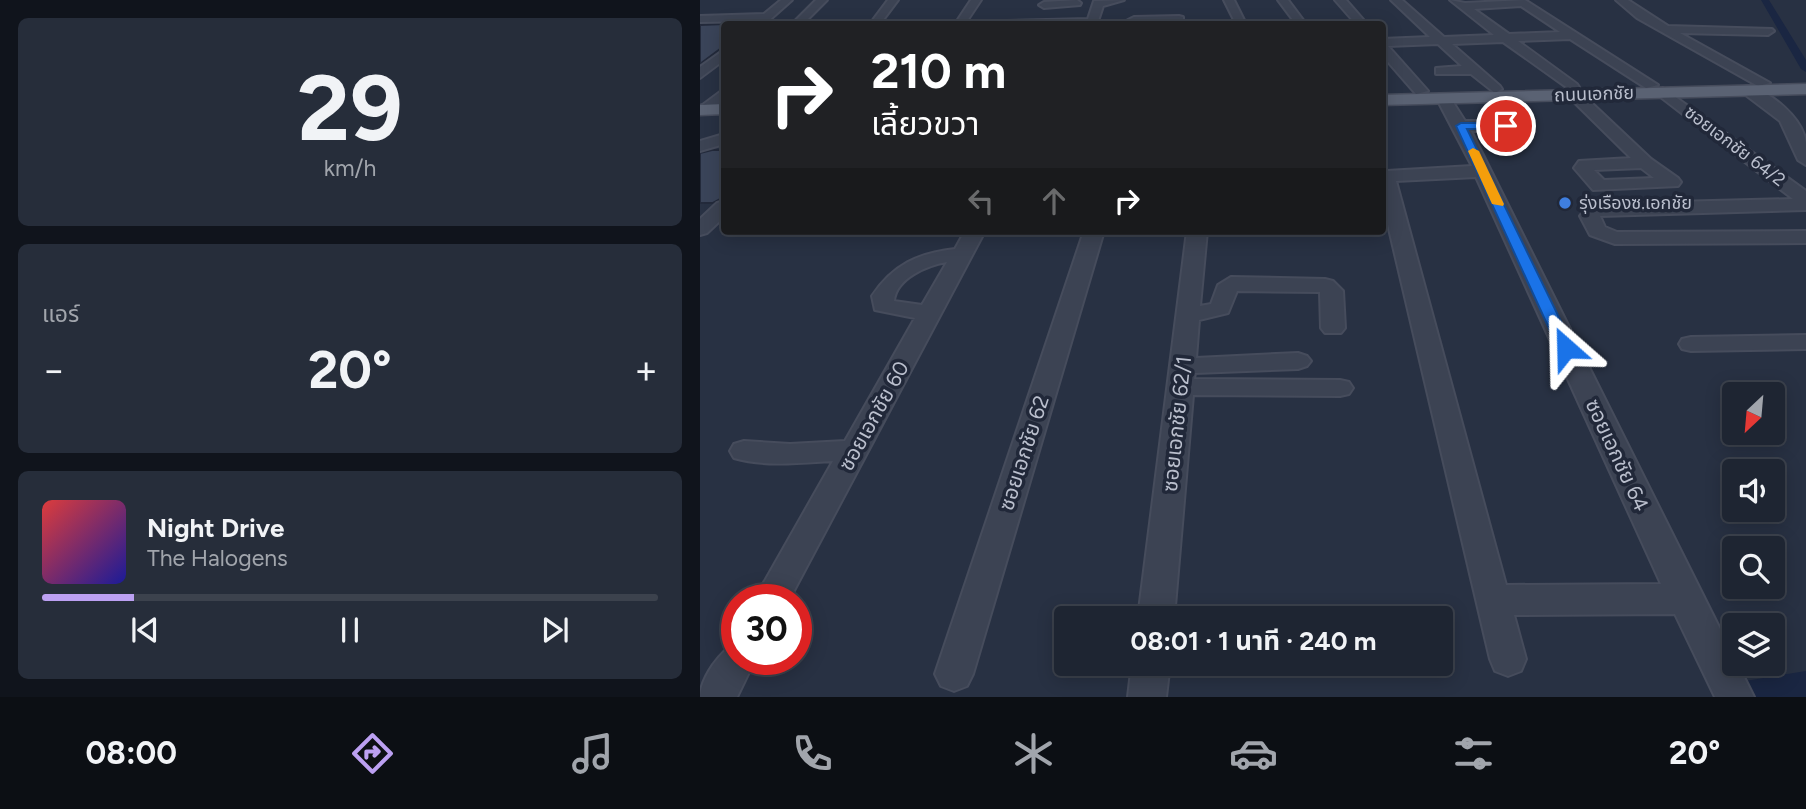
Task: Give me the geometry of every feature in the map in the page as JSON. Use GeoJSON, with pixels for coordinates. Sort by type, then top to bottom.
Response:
{"type":"FeatureCollection","features":[{"type":"Feature","properties":{"kind":"main road","name":"ถนนเอกชัย"},"geometry":{"type":"LineString","coordinates":[[1388,96],[1657,89],[1750,79],[1804,84]]}},
{"type":"Feature","properties":{"kind":"main road","name":"ถนนเอกชัย"},"geometry":{"type":"LineString","coordinates":[[1433,95],[1495,89],[1573,91]]}},
{"type":"Feature","properties":{"kind":"main road"},"geometry":{"type":"LineString","coordinates":[[702,113],[721,110]]}},
{"type":"Feature","properties":{"kind":"main road"},"geometry":{"type":"LineString","coordinates":[[702,113],[721,117]]}},
{"type":"Feature","properties":{"kind":"street"},"geometry":{"type":"LineString","coordinates":[[700,19],[764,21],[787,0]]}},
{"type":"Feature","properties":{"kind":"street"},"geometry":{"type":"LineString","coordinates":[[800,21],[822,0]]}},
{"type":"Feature","properties":{"kind":"street"},"geometry":{"type":"LineString","coordinates":[[876,21],[893,0]]}},
{"type":"Feature","properties":{"kind":"street"},"geometry":{"type":"LineString","coordinates":[[962,21],[976,0]]}},
{"type":"Feature","properties":{"kind":"street"},"geometry":{"type":"LineString","coordinates":[[1093,21],[1098,3],[1119,0]]}},
{"type":"Feature","properties":{"kind":"street"},"geometry":{"type":"LineString","coordinates":[[1229,0],[1240,21]]}},
{"type":"Feature","properties":{"kind":"street"},"geometry":{"type":"LineString","coordinates":[[1283,0],[1299,21]]}},
{"type":"Feature","properties":{"kind":"street"},"geometry":{"type":"LineString","coordinates":[[1340,0],[1360,21]]}},
{"type":"Feature","properties":{"kind":"street"},"geometry":{"type":"LineString","coordinates":[[1396,0],[1495,89]]}},
{"type":"Feature","properties":{"kind":"street"},"geometry":{"type":"LineString","coordinates":[[1621,0],[1626,6],[1750,79],[1788,118],[1806,160]]}},
{"type":"Feature","properties":{"kind":"street"},"geometry":{"type":"LineString","coordinates":[[1037,21],[1045,2],[1076,4]]}},
{"type":"Feature","properties":{"kind":"street"},"geometry":{"type":"LineString","coordinates":[[1173,2],[1180,21]]}},
{"type":"Feature","properties":{"kind":"street"},"geometry":{"type":"LineString","coordinates":[[1459,3],[1520,2]]}},
{"type":"Feature","properties":{"kind":"street","name":"ซอยเอกชัย 64/2"},"geometry":{"type":"LineString","coordinates":[[1520,2],[1657,89],[1806,202]]}},
{"type":"Feature","properties":{"kind":"street"},"geometry":{"type":"LineString","coordinates":[[1459,3],[1573,91],[1645,163]]}},
{"type":"Feature","properties":{"kind":"street"},"geometry":{"type":"LineString","coordinates":[[1134,20],[1157,21]]}},
{"type":"Feature","properties":{"kind":"street"},"geometry":{"type":"LineString","coordinates":[[1664,29],[1768,31]]}},
{"type":"Feature","properties":{"kind":"street"},"geometry":{"type":"LineString","coordinates":[[1386,45],[1573,34]]}},
{"type":"Feature","properties":{"kind":"street"},"geometry":{"type":"LineString","coordinates":[[1698,46],[1732,50]]}},
{"type":"Feature","properties":{"kind":"street","name":"ซอยเอกชัย 64"},"geometry":{"type":"LineString","coordinates":[[1386,50],[1461,126],[1685,599],[1730,688]]}},
{"type":"Feature","properties":{"kind":"street"},"geometry":{"type":"LineString","coordinates":[[700,74],[721,56]]}},
{"type":"Feature","properties":{"kind":"street"},"geometry":{"type":"LineString","coordinates":[[1386,64],[1398,64]]}},
{"type":"Feature","properties":{"kind":"street"},"geometry":{"type":"LineString","coordinates":[[1441,71],[1473,70]]}},
{"type":"Feature","properties":{"kind":"street"},"geometry":{"type":"LineString","coordinates":[[702,113],[721,96]]}},
{"type":"Feature","properties":{"kind":"street"},"geometry":{"type":"LineString","coordinates":[[1461,126],[1506,126]]}},
{"type":"Feature","properties":{"kind":"street"},"geometry":{"type":"LineString","coordinates":[[700,146],[721,140]]}},
{"type":"Feature","properties":{"kind":"street"},"geometry":{"type":"LineString","coordinates":[[1483,171],[1393,175],[1387,180],[1508,659]]}},
{"type":"Feature","properties":{"kind":"street"},"geometry":{"type":"LineString","coordinates":[[1806,202],[1595,210],[1590,216],[1597,231],[1615,239],[1806,237]]}},
{"type":"Feature","properties":{"kind":"street"},"geometry":{"type":"LineString","coordinates":[[702,225],[721,209]]}},
{"type":"Feature","properties":{"kind":"street","name":"ซอยเอกชัย 62"},"geometry":{"type":"LineString","coordinates":[[954,674],[1093,235]]}},
{"type":"Feature","properties":{"kind":"street","name":"ซอยเอกชัย 62/1"},"geometry":{"type":"LineString","coordinates":[[1157,606],[1197,235]]}},
{"type":"Feature","properties":{"kind":"street"},"geometry":{"type":"LineString","coordinates":[[931,313],[899,310],[883,305],[883,296],[903,271],[968,242]]}},
{"type":"Feature","properties":{"kind":"street","name":"ซอยเอกชัย 60"},"geometry":{"type":"LineString","coordinates":[[780,584],[968,242]]}},
{"type":"Feature","properties":{"kind":"street"},"geometry":{"type":"LineString","coordinates":[[1188,314],[1216,312],[1222,307],[1226,289],[1231,284],[1325,286],[1332,291],[1333,328]]}},
{"type":"Feature","properties":{"kind":"street"},"geometry":{"type":"LineString","coordinates":[[1691,344],[1806,342]]}},
{"type":"Feature","properties":{"kind":"street"},"geometry":{"type":"LineString","coordinates":[[1182,377],[1298,361]]}},
{"type":"Feature","properties":{"kind":"street"},"geometry":{"type":"LineString","coordinates":[[1182,377],[1340,388]]}},
{"type":"Feature","properties":{"kind":"street"},"geometry":{"type":"LineString","coordinates":[[744,451],[790,454],[855,450]]}},
{"type":"Feature","properties":{"kind":"street"},"geometry":{"type":"LineString","coordinates":[[1495,600],[1685,599]]}},
{"type":"Feature","properties":{"kind":"street"},"geometry":{"type":"LineString","coordinates":[[717,697],[729,675]]}},
{"type":"Feature","properties":{"kind":"street"},"geometry":{"type":"LineString","coordinates":[[1147,697],[1149,676]]}},
{"type":"Feature","properties":{"kind":"building"},"geometry":{"type":"Polygon","coordinates":[[[721,24],[721,48],[700,64],[700,25],[721,24]]]}},
{"type":"Feature","properties":{"kind":"building"},"geometry":{"type":"Polygon","coordinates":[[[721,150],[721,199],[713,203],[700,203],[700,153],[721,150]]]}},
{"type":"Feature","properties":{"kind":"waterway"},"geometry":{"type":"LineString","coordinates":[[1765,0],[1806,69]]}},
{"type":"Feature","properties":{"kind":"waterway"},"geometry":{"type":"LineString","coordinates":[[1733,697],[1806,685]]}},
{"type":"Feature","properties":{"kind":"slow traffic"},"geometry":{"type":"LineString","coordinates":[[1473,151],[1498,204]]}},
{"type":"Feature","properties":{"kind":"place","name":"รุ่งเรืองซ.เอกชัย"},"geometry":{"type":"Point","coordinates":[1565,203]}},
{"type":"Feature","properties":{"kind":"route"},"geometry":{"type":"LineString","coordinates":[[1506,126],[1461,126],[1566,348]]}}]}
